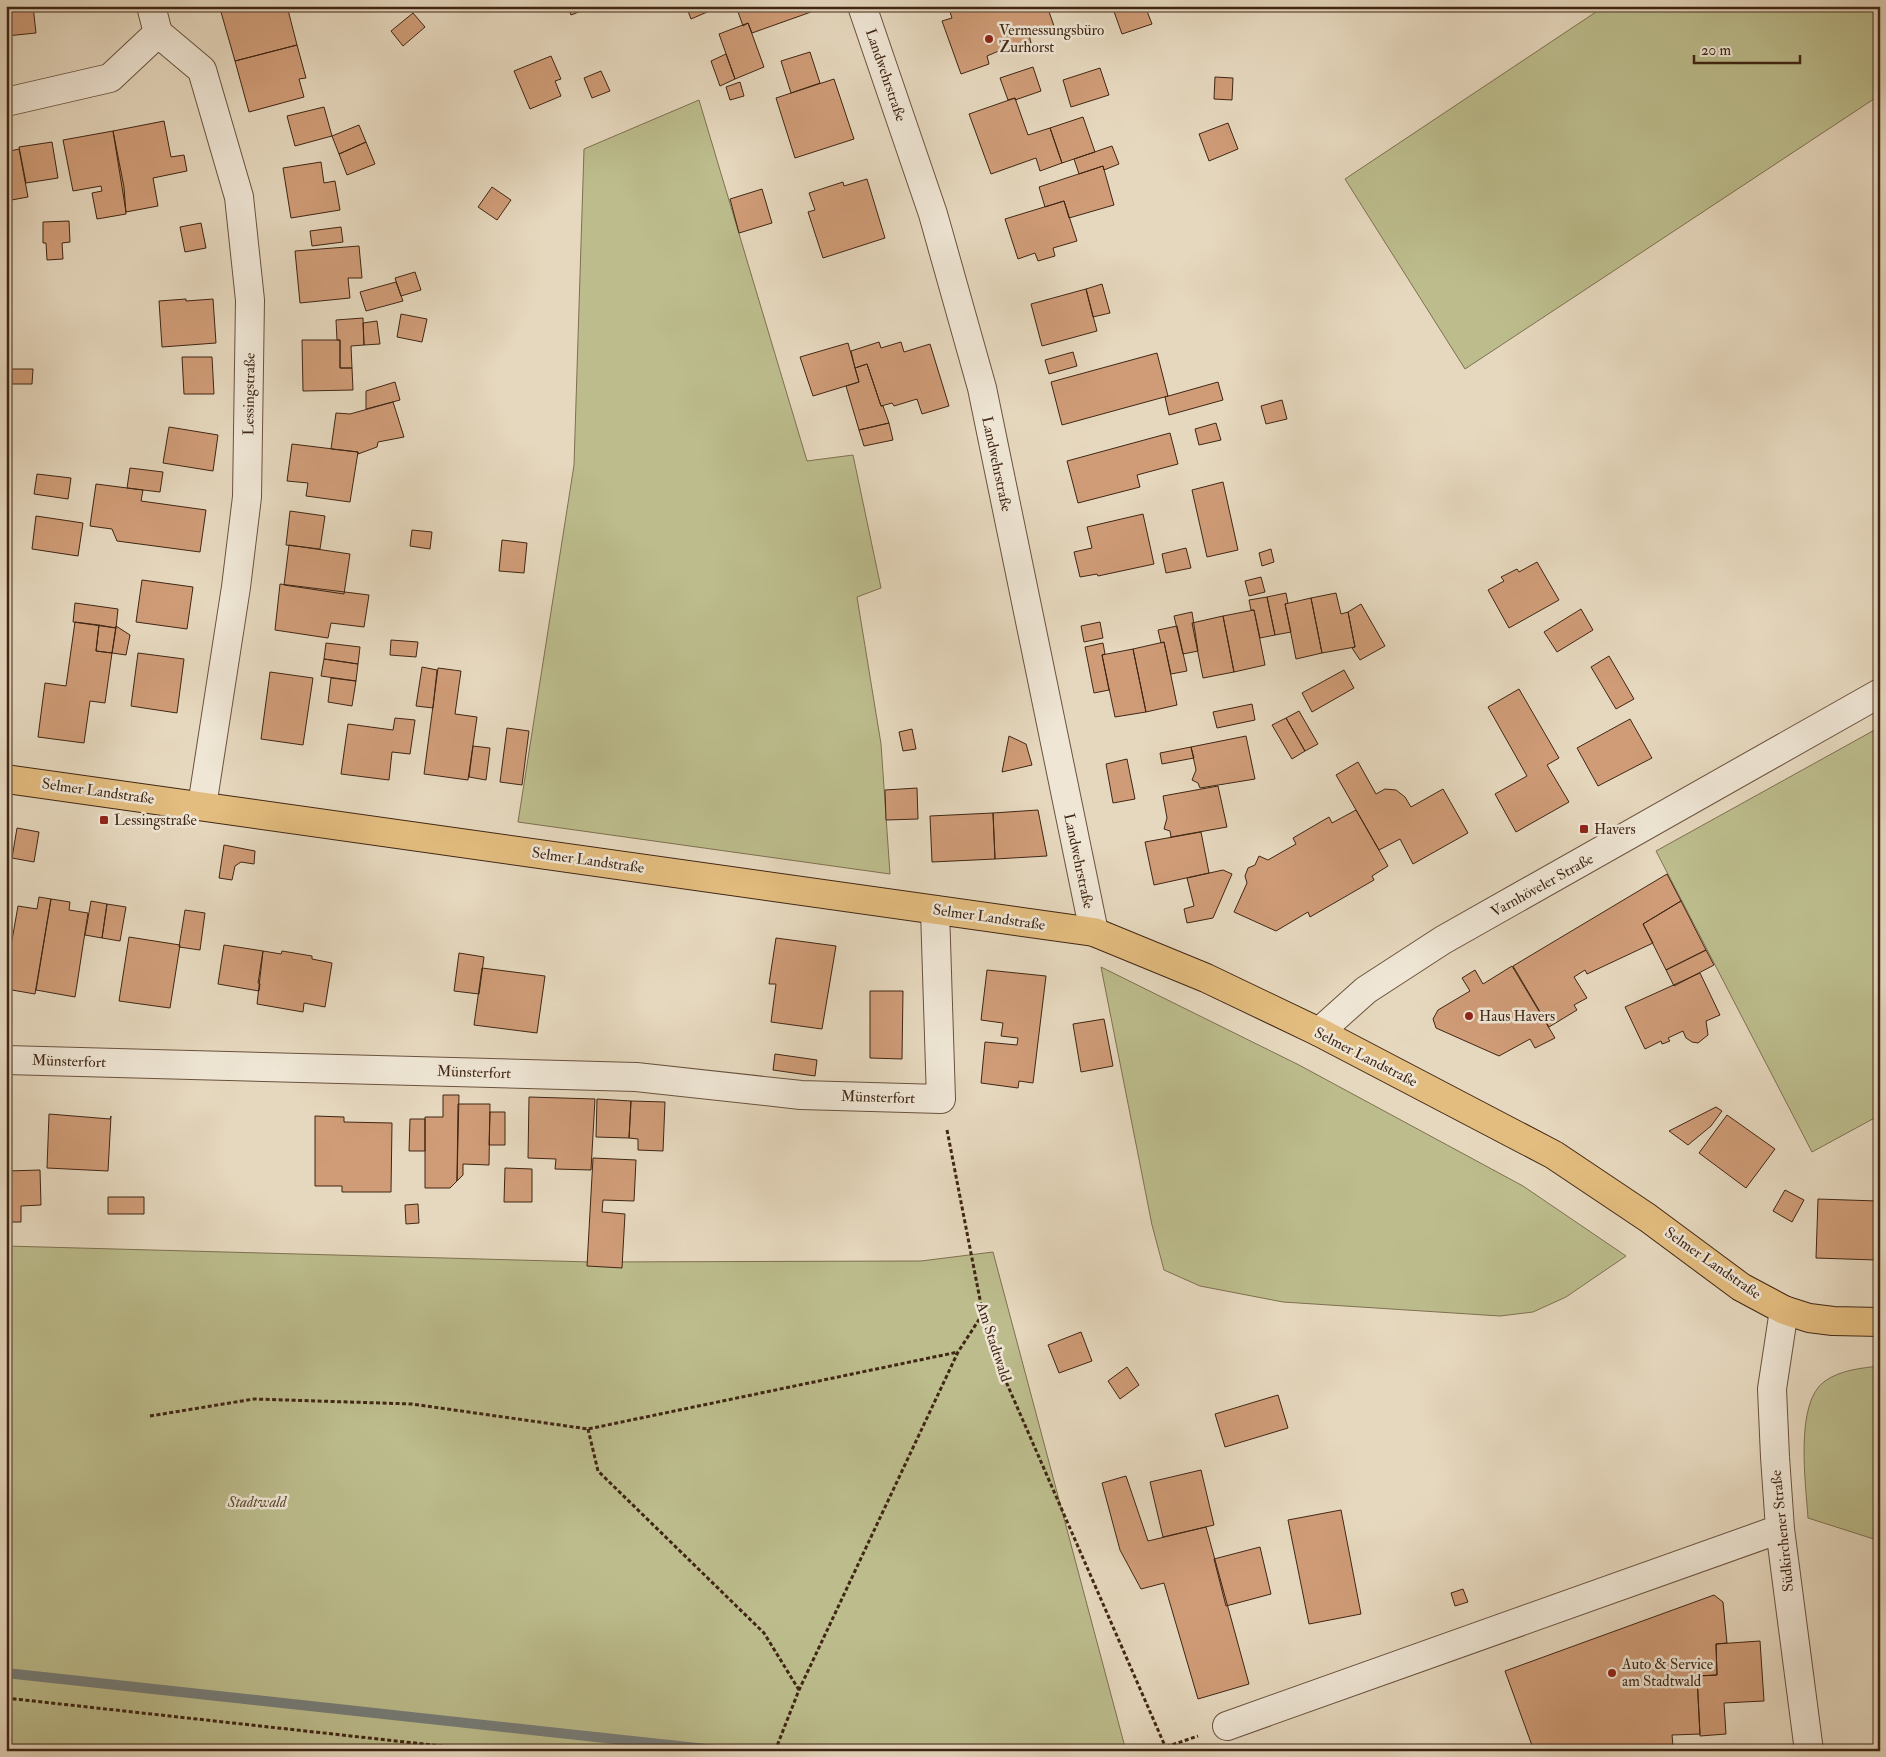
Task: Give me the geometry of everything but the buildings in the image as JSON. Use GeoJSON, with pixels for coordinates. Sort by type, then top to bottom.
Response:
{"type":"FeatureCollection","features":[{"type":"Feature","properties":{"kind":"main road","name":"Selmer Landstraße"},"geometry":{"type":"LineString","coordinates":[[6,779],[1094,932],[1206,978],[1319,1032],[1554,1155],[1648,1218],[1741,1287],[1784,1310],[1809,1318],[1833,1322],[1880,1322]]}},
{"type":"Feature","properties":{"kind":"street"},"geometry":{"type":"LineString","coordinates":[[6,102],[110,78],[158,33],[151,6]]}},
{"type":"Feature","properties":{"kind":"street","name":"Landwehrstraße"},"geometry":{"type":"LineString","coordinates":[[862,6],[933,214],[982,388],[1094,932]]}},
{"type":"Feature","properties":{"kind":"street","name":"Lessingstraße"},"geometry":{"type":"LineString","coordinates":[[158,33],[202,70],[239,197],[250,300],[247,497],[235,597],[202,806]]}},
{"type":"Feature","properties":{"kind":"street","name":"Varnhöveler Straße"},"geometry":{"type":"LineString","coordinates":[[1319,1032],[1366,990],[1443,940],[1880,693]]}},
{"type":"Feature","properties":{"kind":"street"},"geometry":{"type":"LineString","coordinates":[[935,910],[941,1098]]}},
{"type":"Feature","properties":{"kind":"street","name":"Münsterfort"},"geometry":{"type":"LineString","coordinates":[[6,1060],[636,1077],[801,1095],[941,1098]]}},
{"type":"Feature","properties":{"kind":"street","name":"Südkirchener Straße"},"geometry":{"type":"LineString","coordinates":[[1784,1310],[1772,1389],[1780,1529],[1808,1751]]}},
{"type":"Feature","properties":{"kind":"street"},"geometry":{"type":"LineString","coordinates":[[1227,1726],[1780,1529]]}},
{"type":"Feature","properties":{"kind":"path","name":"Am Stadtwald"},"geometry":{"type":"LineString","coordinates":[[941,1098],[982,1314],[1004,1377],[1165,1746]]}},
{"type":"Feature","properties":{"kind":"path"},"geometry":{"type":"LineString","coordinates":[[775,1751],[799,1690],[958,1352],[982,1314]]}},
{"type":"Feature","properties":{"kind":"path"},"geometry":{"type":"LineString","coordinates":[[150,1416],[254,1399],[412,1404],[588,1429],[958,1352]]}},
{"type":"Feature","properties":{"kind":"path"},"geometry":{"type":"LineString","coordinates":[[588,1429],[598,1471],[764,1633],[799,1690]]}},
{"type":"Feature","properties":{"kind":"path"},"geometry":{"type":"LineString","coordinates":[[6,1698],[487,1751]]}},
{"type":"Feature","properties":{"kind":"path"},"geometry":{"type":"LineString","coordinates":[[1154,1751],[1227,1726]]}},
{"type":"Feature","properties":{"kind":"green space"},"geometry":{"type":"Polygon","coordinates":[[[1605,6],[1880,6],[1880,95],[1465,369],[1345,179],[1605,6]]]}},
{"type":"Feature","properties":{"kind":"green space"},"geometry":{"type":"Polygon","coordinates":[[[699,100],[807,461],[853,455],[881,588],[857,597],[881,744],[890,874],[518,822],[574,465],[584,149],[699,100]]]}},
{"type":"Feature","properties":{"kind":"green space"},"geometry":{"type":"Polygon","coordinates":[[[1880,727],[1880,1115],[1812,1152],[1656,851],[1880,727]]]}},
{"type":"Feature","properties":{"kind":"green space"},"geometry":{"type":"Polygon","coordinates":[[[1101,967],[1299,1065],[1523,1186],[1626,1256],[1566,1297],[1533,1312],[1500,1316],[1283,1302],[1200,1286],[1164,1270],[1152,1225],[1101,967]]]}},
{"type":"Feature","properties":{"kind":"green space","name":"Stadtwald"},"geometry":{"type":"Polygon","coordinates":[[[6,1246],[590,1262],[921,1261],[993,1252],[1126,1751],[6,1751],[6,1246]]]}},
{"type":"Feature","properties":{"kind":"green space"},"geometry":{"type":"Polygon","coordinates":[[[1880,1366],[1880,1541],[1808,1518],[1804,1445],[1805,1425],[1809,1407],[1815,1392],[1825,1381],[1844,1372],[1880,1366]]]}},
{"type":"Feature","properties":{"kind":"waterway"},"geometry":{"type":"LineString","coordinates":[[6,1673],[725,1751]]}},
{"type":"Feature","properties":{"kind":"place","name":"Vermessungsbüro Zurhorst"},"geometry":{"type":"Point","coordinates":[989,39]}},
{"type":"Feature","properties":{"kind":"place","name":"Lessingstraße"},"geometry":{"type":"Point","coordinates":[104,820]}},
{"type":"Feature","properties":{"kind":"place","name":"Havers"},"geometry":{"type":"Point","coordinates":[1584,829]}},
{"type":"Feature","properties":{"kind":"place","name":"Haus Havers"},"geometry":{"type":"Point","coordinates":[1469,1016]}},
{"type":"Feature","properties":{"kind":"place","name":"Auto & Service am Stadtwald"},"geometry":{"type":"Point","coordinates":[1612,1673]}}]}
